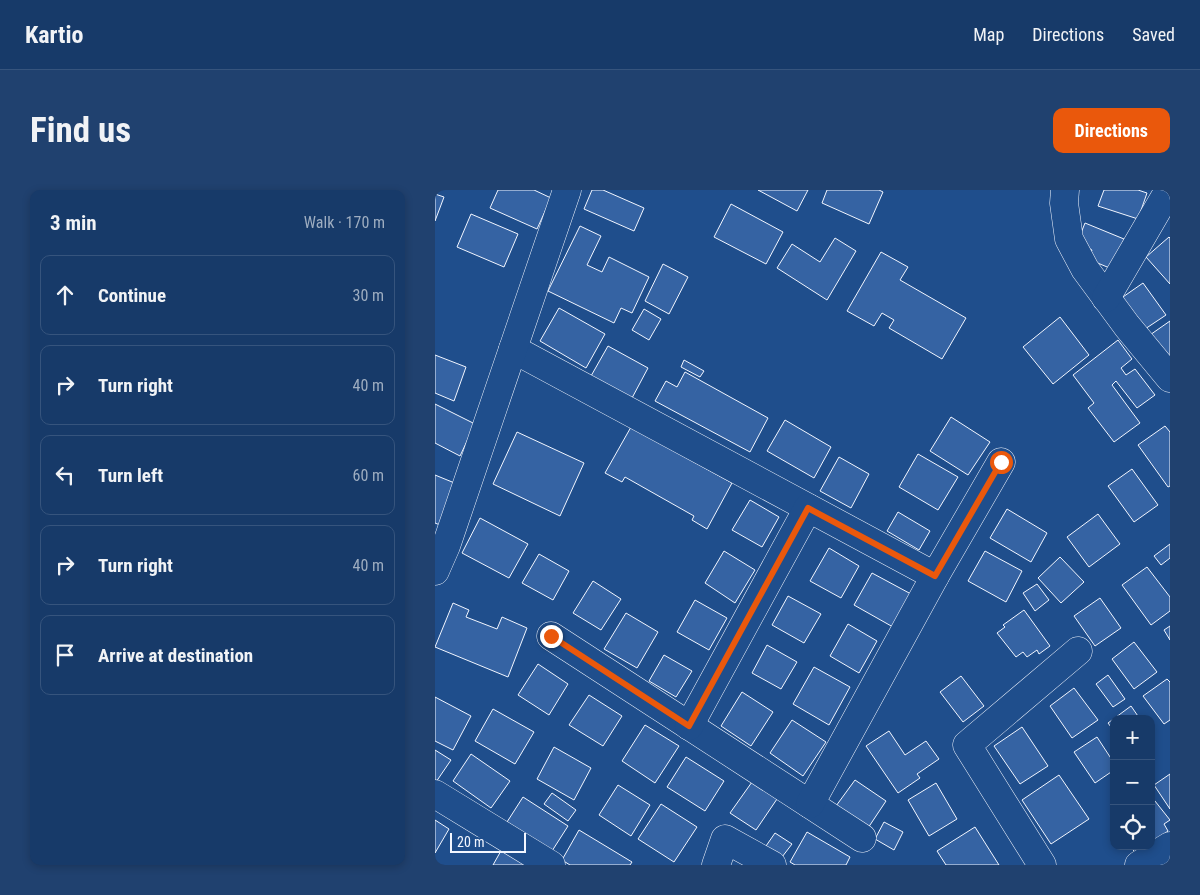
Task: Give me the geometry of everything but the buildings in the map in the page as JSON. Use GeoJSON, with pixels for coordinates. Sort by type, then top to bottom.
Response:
{"type":"FeatureCollection","features":[{"type":"Feature","properties":{"kind":"street"},"geometry":{"type":"LineString","coordinates":[[435,571],[441,543],[513,349],[567,190]]}},
{"type":"Feature","properties":{"kind":"street"},"geometry":{"type":"LineString","coordinates":[[1065,190],[1064,203],[1069,239],[1085,269],[1127,326],[1170,378]]}},
{"type":"Feature","properties":{"kind":"street"},"geometry":{"type":"LineString","coordinates":[[1106,298],[1169,190]]}},
{"type":"Feature","properties":{"kind":"street"},"geometry":{"type":"LineString","coordinates":[[513,349],[935,576]]}},
{"type":"Feature","properties":{"kind":"street"},"geometry":{"type":"LineString","coordinates":[[810,804],[935,576],[1001,462]]}},
{"type":"Feature","properties":{"kind":"street"},"geometry":{"type":"LineString","coordinates":[[689,726],[808,508]]}},
{"type":"Feature","properties":{"kind":"street"},"geometry":{"type":"LineString","coordinates":[[551,636],[862,838]]}},
{"type":"Feature","properties":{"kind":"street"},"geometry":{"type":"LineString","coordinates":[[1042,865],[967,745],[1078,651]]}},
{"type":"Feature","properties":{"kind":"street"},"geometry":{"type":"LineString","coordinates":[[435,794],[551,865]]}},
{"type":"Feature","properties":{"kind":"street"},"geometry":{"type":"LineString","coordinates":[[716,865],[725,839],[772,865]]}},
{"type":"Feature","properties":{"kind":"street"},"geometry":{"type":"LineString","coordinates":[[1139,865],[1170,846]]}},
{"type":"Feature","properties":{"kind":"route"},"geometry":{"type":"LineString","coordinates":[[551,636],[689,726],[808,508],[935,576],[1001,462]]}}]}
